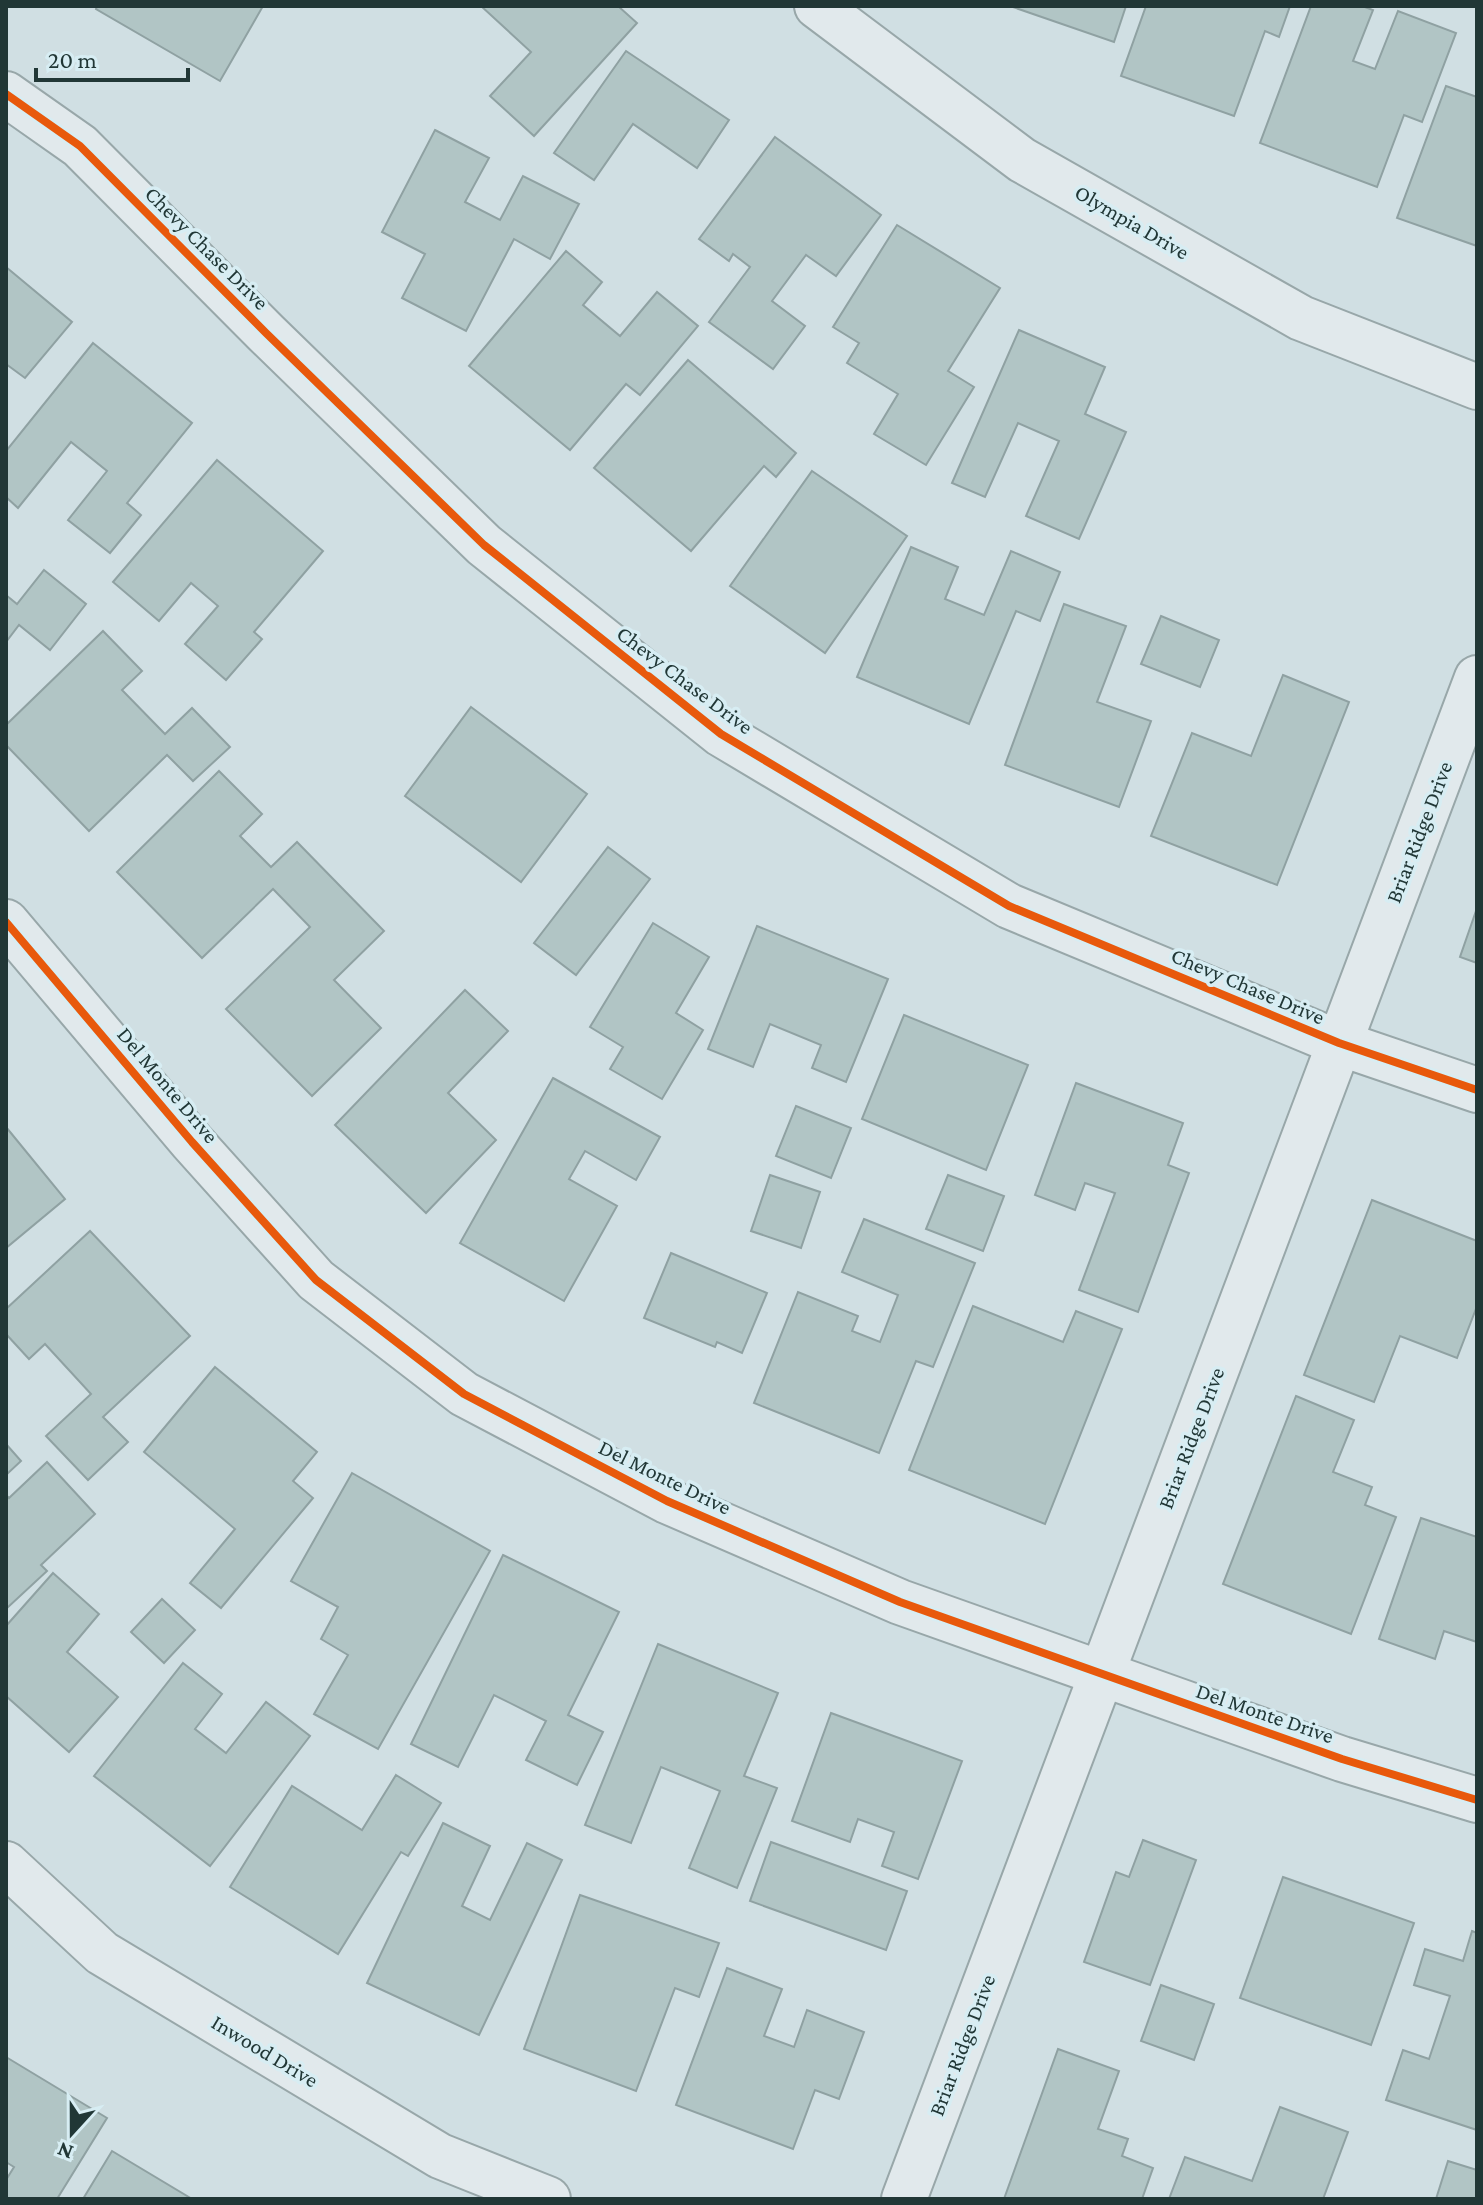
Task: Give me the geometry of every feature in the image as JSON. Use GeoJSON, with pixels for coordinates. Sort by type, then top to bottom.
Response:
{"type":"FeatureCollection","features":[{"type":"Feature","properties":{"kind":"street","name":"Olympia Drive"},"geometry":{"type":"LineString","coordinates":[[817,6],[1022,160],[1301,318],[1477,387]]}},
{"type":"Feature","properties":{"kind":"street","name":"Chevy Chase Drive"},"geometry":{"type":"LineString","coordinates":[[6,94],[80,146],[484,545],[721,734],[1009,906],[1339,1043],[1477,1090]]}},
{"type":"Feature","properties":{"kind":"street","name":"Briar Ridge Drive"},"geometry":{"type":"LineString","coordinates":[[904,2199],[1477,678]]}},
{"type":"Feature","properties":{"kind":"street","name":"Del Monte Drive"},"geometry":{"type":"LineString","coordinates":[[6,922],[192,1142],[316,1280],[464,1394],[667,1501],[900,1602],[1342,1759],[1477,1800]]}},
{"type":"Feature","properties":{"kind":"street","name":"Inwood Drive"},"geometry":{"type":"LineString","coordinates":[[6,1864],[102,1953],[440,2156],[548,2199]]}},
{"type":"Feature","properties":{"kind":"building"},"geometry":{"type":"Polygon","coordinates":[[[97,6],[263,6],[220,81],[96,9],[97,6]]]}},
{"type":"Feature","properties":{"kind":"building"},"geometry":{"type":"Polygon","coordinates":[[[481,6],[618,6],[637,23],[534,136],[490,96],[531,52],[481,6]]]}},
{"type":"Feature","properties":{"kind":"building"},"geometry":{"type":"Polygon","coordinates":[[[1010,6],[1126,6],[1114,42],[1010,6]]]}},
{"type":"Feature","properties":{"kind":"building"},"geometry":{"type":"Polygon","coordinates":[[[1146,6],[1290,6],[1279,37],[1265,31],[1234,116],[1121,76],[1146,6]]]}},
{"type":"Feature","properties":{"kind":"building"},"geometry":{"type":"Polygon","coordinates":[[[1311,6],[1362,6],[1373,10],[1353,61],[1375,69],[1398,11],[1456,33],[1422,122],[1404,115],[1377,187],[1260,143],[1311,6]]]}},
{"type":"Feature","properties":{"kind":"building"},"geometry":{"type":"Polygon","coordinates":[[[626,51],[729,120],[697,168],[633,124],[594,180],[554,153],[626,51]]]}},
{"type":"Feature","properties":{"kind":"building"},"geometry":{"type":"Polygon","coordinates":[[[1446,86],[1477,97],[1477,246],[1397,218],[1446,86]]]}},
{"type":"Feature","properties":{"kind":"building"},"geometry":{"type":"Polygon","coordinates":[[[435,130],[489,158],[465,202],[500,220],[523,176],[579,204],[550,259],[514,239],[466,331],[402,298],[425,254],[382,232],[435,130]]]}},
{"type":"Feature","properties":{"kind":"building"},"geometry":{"type":"Polygon","coordinates":[[[775,137],[881,215],[836,276],[806,255],[772,301],[805,326],[773,369],[709,322],[750,267],[733,254],[729,261],[699,239],[775,137]]]}},
{"type":"Feature","properties":{"kind":"building"},"geometry":{"type":"Polygon","coordinates":[[[897,225],[1000,288],[948,371],[974,387],[926,465],[874,434],[898,394],[847,363],[859,343],[833,327],[897,225]]]}},
{"type":"Feature","properties":{"kind":"building"},"geometry":{"type":"Polygon","coordinates":[[[566,251],[602,282],[583,305],[620,336],[657,292],[698,326],[640,395],[626,384],[570,450],[469,366],[566,251]]]}},
{"type":"Feature","properties":{"kind":"building"},"geometry":{"type":"Polygon","coordinates":[[[6,267],[72,322],[25,378],[6,364],[6,267]]]}},
{"type":"Feature","properties":{"kind":"building"},"geometry":{"type":"Polygon","coordinates":[[[1019,330],[1105,367],[1085,414],[1126,432],[1079,539],[1026,516],[1059,441],[1018,423],[985,497],[952,483],[1019,330]]]}},
{"type":"Feature","properties":{"kind":"building"},"geometry":{"type":"Polygon","coordinates":[[[93,343],[192,423],[127,503],[141,515],[110,553],[68,520],[107,471],[71,442],[18,508],[6,497],[6,451],[93,343]]]}},
{"type":"Feature","properties":{"kind":"building"},"geometry":{"type":"Polygon","coordinates":[[[688,360],[796,453],[776,477],[764,466],[691,551],[594,468],[688,360]]]}},
{"type":"Feature","properties":{"kind":"building"},"geometry":{"type":"Polygon","coordinates":[[[217,460],[323,551],[254,632],[262,639],[226,680],[185,644],[218,606],[191,583],[159,621],[113,582],[217,460]]]}},
{"type":"Feature","properties":{"kind":"building"},"geometry":{"type":"Polygon","coordinates":[[[812,471],[907,536],[825,653],[730,586],[812,471]]]}},
{"type":"Feature","properties":{"kind":"building"},"geometry":{"type":"Polygon","coordinates":[[[911,547],[958,567],[945,599],[984,615],[1011,551],[1060,572],[1040,621],[1016,611],[969,724],[857,677],[911,547]]]}},
{"type":"Feature","properties":{"kind":"building"},"geometry":{"type":"Polygon","coordinates":[[[44,570],[86,604],[50,650],[19,625],[6,642],[6,595],[17,604],[44,570]]]}},
{"type":"Feature","properties":{"kind":"building"},"geometry":{"type":"Polygon","coordinates":[[[1064,604],[1126,626],[1097,702],[1151,721],[1119,807],[1005,765],[1064,604]]]}},
{"type":"Feature","properties":{"kind":"building"},"geometry":{"type":"Polygon","coordinates":[[[1161,616],[1219,640],[1200,687],[1141,664],[1161,616]]]}},
{"type":"Feature","properties":{"kind":"building"},"geometry":{"type":"Polygon","coordinates":[[[103,631],[142,671],[122,690],[165,734],[192,708],[230,747],[193,781],[167,755],[89,831],[6,745],[6,725],[103,631]]]}},
{"type":"Feature","properties":{"kind":"building"},"geometry":{"type":"Polygon","coordinates":[[[1283,675],[1349,702],[1277,885],[1151,836],[1192,733],[1251,756],[1283,675]]]}},
{"type":"Feature","properties":{"kind":"building"},"geometry":{"type":"Polygon","coordinates":[[[471,707],[587,794],[521,882],[405,796],[471,707]]]}},
{"type":"Feature","properties":{"kind":"building"},"geometry":{"type":"Polygon","coordinates":[[[219,771],[262,814],[240,836],[271,867],[297,842],[384,931],[334,980],[381,1028],[312,1096],[226,1009],[310,927],[273,889],[202,958],[117,872],[219,771]]]}},
{"type":"Feature","properties":{"kind":"building"},"geometry":{"type":"Polygon","coordinates":[[[608,847],[650,879],[576,975],[534,943],[608,847]]]}},
{"type":"Feature","properties":{"kind":"building"},"geometry":{"type":"Polygon","coordinates":[[[1477,908],[1477,963],[1460,957],[1477,908]]]}},
{"type":"Feature","properties":{"kind":"building"},"geometry":{"type":"Polygon","coordinates":[[[653,923],[709,957],[676,1013],[703,1030],[662,1099],[610,1069],[623,1047],[590,1027],[653,923]]]}},
{"type":"Feature","properties":{"kind":"building"},"geometry":{"type":"Polygon","coordinates":[[[757,926],[888,979],[846,1082],[812,1068],[821,1045],[770,1024],[753,1067],[708,1049],[757,926]]]}},
{"type":"Feature","properties":{"kind":"building"},"geometry":{"type":"Polygon","coordinates":[[[465,990],[508,1031],[448,1093],[496,1140],[426,1213],[335,1125],[465,990]]]}},
{"type":"Feature","properties":{"kind":"building"},"geometry":{"type":"Polygon","coordinates":[[[904,1015],[1028,1065],[986,1170],[862,1119],[904,1015]]]}},
{"type":"Feature","properties":{"kind":"building"},"geometry":{"type":"Polygon","coordinates":[[[553,1078],[660,1137],[636,1180],[585,1151],[569,1179],[617,1206],[564,1301],[460,1243],[553,1078]]]}},
{"type":"Feature","properties":{"kind":"building"},"geometry":{"type":"Polygon","coordinates":[[[1076,1083],[1183,1123],[1168,1165],[1189,1173],[1138,1312],[1079,1290],[1115,1193],[1085,1183],[1075,1210],[1035,1195],[1076,1083]]]}},
{"type":"Feature","properties":{"kind":"building"},"geometry":{"type":"Polygon","coordinates":[[[796,1106],[851,1128],[831,1178],[776,1156],[796,1106]]]}},
{"type":"Feature","properties":{"kind":"building"},"geometry":{"type":"Polygon","coordinates":[[[6,1127],[65,1199],[6,1248],[6,1127]]]}},
{"type":"Feature","properties":{"kind":"building"},"geometry":{"type":"Polygon","coordinates":[[[770,1175],[820,1192],[801,1248],[751,1231],[770,1175]]]}},
{"type":"Feature","properties":{"kind":"building"},"geometry":{"type":"Polygon","coordinates":[[[948,1175],[1004,1196],[983,1251],[926,1229],[948,1175]]]}},
{"type":"Feature","properties":{"kind":"building"},"geometry":{"type":"Polygon","coordinates":[[[1372,1200],[1477,1241],[1477,1306],[1457,1358],[1400,1336],[1374,1402],[1304,1375],[1372,1200]]]}},
{"type":"Feature","properties":{"kind":"building"},"geometry":{"type":"Polygon","coordinates":[[[864,1219],[975,1263],[933,1367],[916,1361],[879,1453],[754,1403],[798,1292],[858,1316],[852,1331],[880,1342],[898,1295],[842,1272],[864,1219]]]}},
{"type":"Feature","properties":{"kind":"building"},"geometry":{"type":"Polygon","coordinates":[[[90,1231],[190,1336],[103,1417],[128,1442],[88,1480],[46,1436],[91,1394],[45,1344],[29,1359],[6,1334],[6,1309],[90,1231]]]}},
{"type":"Feature","properties":{"kind":"building"},"geometry":{"type":"Polygon","coordinates":[[[671,1253],[767,1293],[742,1353],[717,1342],[715,1347],[644,1318],[671,1253]]]}},
{"type":"Feature","properties":{"kind":"building"},"geometry":{"type":"Polygon","coordinates":[[[973,1306],[1063,1342],[1076,1311],[1122,1329],[1045,1524],[909,1470],[973,1306]]]}},
{"type":"Feature","properties":{"kind":"building"},"geometry":{"type":"Polygon","coordinates":[[[215,1367],[317,1452],[293,1481],[313,1498],[221,1608],[190,1583],[235,1529],[144,1452],[215,1367]]]}},
{"type":"Feature","properties":{"kind":"building"},"geometry":{"type":"Polygon","coordinates":[[[1296,1396],[1354,1420],[1333,1472],[1372,1487],[1365,1505],[1396,1517],[1351,1634],[1223,1584],[1296,1396]]]}},
{"type":"Feature","properties":{"kind":"building"},"geometry":{"type":"Polygon","coordinates":[[[6,1444],[21,1461],[6,1475],[6,1444]]]}},
{"type":"Feature","properties":{"kind":"building"},"geometry":{"type":"Polygon","coordinates":[[[47,1462],[95,1514],[41,1565],[47,1571],[6,1609],[6,1495],[9,1498],[47,1462]]]}},
{"type":"Feature","properties":{"kind":"building"},"geometry":{"type":"Polygon","coordinates":[[[352,1473],[490,1551],[378,1749],[314,1714],[348,1655],[321,1639],[338,1607],[291,1581],[352,1473]]]}},
{"type":"Feature","properties":{"kind":"building"},"geometry":{"type":"Polygon","coordinates":[[[1421,1518],[1477,1537],[1477,1642],[1444,1631],[1435,1659],[1379,1639],[1421,1518]]]}},
{"type":"Feature","properties":{"kind":"building"},"geometry":{"type":"Polygon","coordinates":[[[503,1555],[619,1612],[568,1715],[603,1732],[577,1785],[526,1760],[546,1721],[494,1695],[458,1767],[411,1744],[503,1555]]]}},
{"type":"Feature","properties":{"kind":"building"},"geometry":{"type":"Polygon","coordinates":[[[53,1573],[99,1614],[67,1652],[118,1697],[69,1752],[6,1696],[6,1626],[53,1573]]]}},
{"type":"Feature","properties":{"kind":"building"},"geometry":{"type":"Polygon","coordinates":[[[162,1599],[195,1630],[164,1663],[131,1632],[162,1599]]]}},
{"type":"Feature","properties":{"kind":"building"},"geometry":{"type":"Polygon","coordinates":[[[658,1644],[778,1693],[744,1776],[777,1788],[737,1888],[689,1868],[720,1791],[661,1767],[631,1843],[585,1825],[658,1644]]]}},
{"type":"Feature","properties":{"kind":"building"},"geometry":{"type":"Polygon","coordinates":[[[183,1663],[222,1694],[195,1729],[226,1753],[266,1702],[310,1736],[210,1866],[94,1776],[183,1663]]]}},
{"type":"Feature","properties":{"kind":"building"},"geometry":{"type":"Polygon","coordinates":[[[831,1713],[962,1761],[918,1879],[882,1866],[894,1832],[858,1819],[850,1842],[792,1821],[831,1713]]]}},
{"type":"Feature","properties":{"kind":"building"},"geometry":{"type":"Polygon","coordinates":[[[396,1775],[441,1803],[408,1856],[401,1852],[338,1954],[230,1887],[292,1786],[362,1830],[396,1775]]]}},
{"type":"Feature","properties":{"kind":"building"},"geometry":{"type":"Polygon","coordinates":[[[443,1823],[490,1846],[462,1906],[490,1920],[527,1843],[562,1860],[479,2035],[367,1983],[443,1823]]]}},
{"type":"Feature","properties":{"kind":"building"},"geometry":{"type":"Polygon","coordinates":[[[1143,1840],[1196,1860],[1150,1985],[1084,1962],[1116,1872],[1129,1877],[1143,1840]]]}},
{"type":"Feature","properties":{"kind":"building"},"geometry":{"type":"Polygon","coordinates":[[[771,1842],[907,1891],[886,1950],[750,1901],[771,1842]]]}},
{"type":"Feature","properties":{"kind":"building"},"geometry":{"type":"Polygon","coordinates":[[[1283,1877],[1414,1923],[1371,2045],[1240,1998],[1283,1877]]]}},
{"type":"Feature","properties":{"kind":"building"},"geometry":{"type":"Polygon","coordinates":[[[580,1895],[719,1943],[699,1997],[675,1988],[636,2091],[524,2049],[580,1895]]]}},
{"type":"Feature","properties":{"kind":"building"},"geometry":{"type":"Polygon","coordinates":[[[1472,1931],[1477,1933],[1477,2130],[1386,2100],[1403,2050],[1429,2059],[1450,1996],[1414,1985],[1425,1949],[1463,1961],[1472,1931]]]}},
{"type":"Feature","properties":{"kind":"building"},"geometry":{"type":"Polygon","coordinates":[[[727,1968],[782,1989],[764,2036],[794,2047],[807,2010],[864,2032],[839,2099],[815,2090],[793,2149],[676,2105],[727,1968]]]}},
{"type":"Feature","properties":{"kind":"building"},"geometry":{"type":"Polygon","coordinates":[[[1161,1985],[1214,2004],[1194,2060],[1141,2041],[1161,1985]]]}},
{"type":"Feature","properties":{"kind":"building"},"geometry":{"type":"Polygon","coordinates":[[[1058,2049],[1119,2071],[1098,2129],[1128,2139],[1122,2156],[1153,2168],[1142,2199],[1004,2199],[1058,2049]]]}},
{"type":"Feature","properties":{"kind":"building"},"geometry":{"type":"Polygon","coordinates":[[[6,2057],[107,2118],[57,2199],[6,2199],[6,2180],[14,2167],[6,2162],[6,2057]]]}},
{"type":"Feature","properties":{"kind":"building"},"geometry":{"type":"Polygon","coordinates":[[[1280,2107],[1348,2132],[1323,2199],[1169,2199],[1185,2157],[1252,2181],[1280,2107]]]}},
{"type":"Feature","properties":{"kind":"building"},"geometry":{"type":"Polygon","coordinates":[[[112,2151],[192,2199],[83,2199],[112,2151]]]}},
{"type":"Feature","properties":{"kind":"building"},"geometry":{"type":"Polygon","coordinates":[[[1448,2161],[1477,2170],[1477,2199],[1436,2199],[1448,2161]]]}},
{"type":"Feature","properties":{"kind":"cycle path"},"geometry":{"type":"LineString","coordinates":[[6,94],[80,146],[484,545],[721,734],[1009,906],[1339,1043],[1477,1090]]}},
{"type":"Feature","properties":{"kind":"cycle path"},"geometry":{"type":"LineString","coordinates":[[6,922],[192,1142],[316,1280],[464,1394],[667,1501],[900,1602],[1342,1759],[1477,1800]]}}]}
